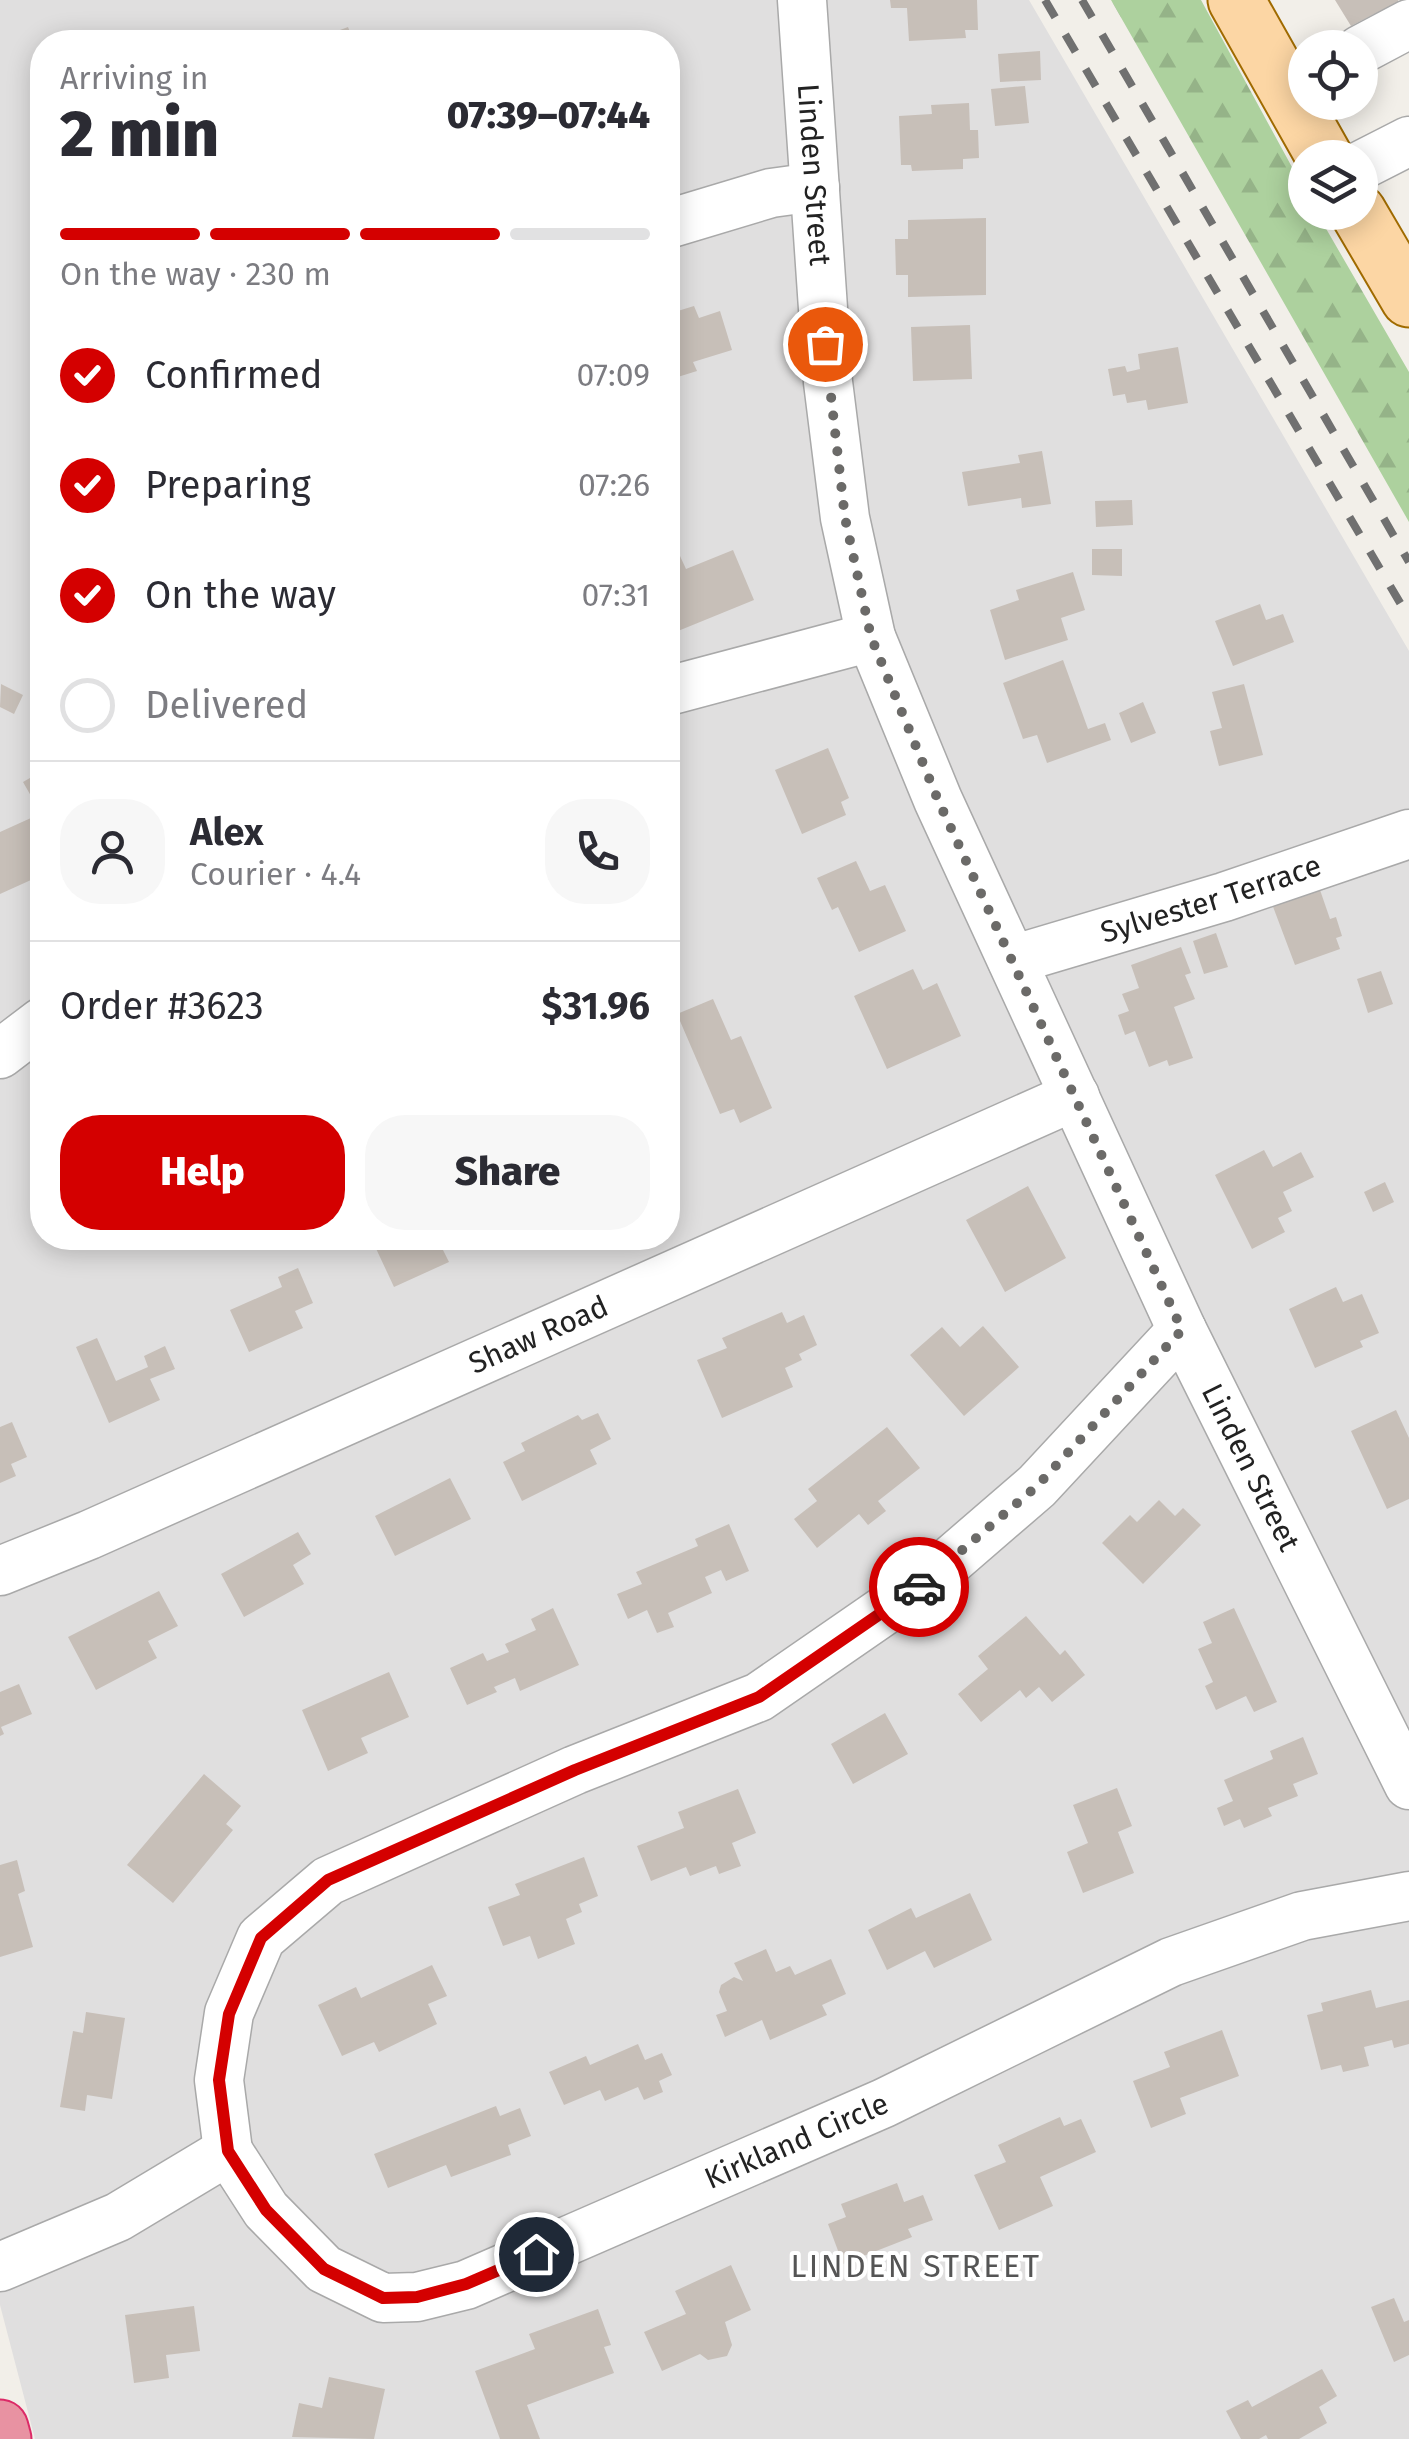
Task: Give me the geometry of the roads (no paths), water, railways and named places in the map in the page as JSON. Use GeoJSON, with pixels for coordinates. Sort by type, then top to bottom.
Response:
{"type":"FeatureCollection","features":[{"type":"Feature","properties":{"kind":"highway"},"geometry":{"type":"LineString","coordinates":[[0,2428],[3,2439]]}},
{"type":"Feature","properties":{"kind":"main road"},"geometry":{"type":"LineString","coordinates":[[1236,0],[1288,75]]}},
{"type":"Feature","properties":{"kind":"main road"},"geometry":{"type":"LineString","coordinates":[[1369,230],[1409,299]]}},
{"type":"Feature","properties":{"kind":"street","name":"Linden Street"},"geometry":{"type":"LineString","coordinates":[[802,0],[828,382],[845,518],[871,637],[938,800],[1182,1330],[1409,1785]]}},
{"type":"Feature","properties":{"kind":"street"},"geometry":{"type":"LineString","coordinates":[[1378,40],[1409,24]]}},
{"type":"Feature","properties":{"kind":"street"},"geometry":{"type":"LineString","coordinates":[[1378,157],[1409,141]]}},
{"type":"Feature","properties":{"kind":"street"},"geometry":{"type":"LineString","coordinates":[[680,220],[771,193],[816,187]]}},
{"type":"Feature","properties":{"kind":"street"},"geometry":{"type":"LineString","coordinates":[[680,688],[871,637]]}},
{"type":"Feature","properties":{"kind":"street","name":"Sylvester Terrace"},"geometry":{"type":"LineString","coordinates":[[1012,960],[1224,897],[1409,834]]}},
{"type":"Feature","properties":{"kind":"street"},"geometry":{"type":"LineString","coordinates":[[0,1054],[30,1031]]}},
{"type":"Feature","properties":{"kind":"street","name":"Shaw Road"},"geometry":{"type":"LineString","coordinates":[[0,1571],[1075,1096]]}},
{"type":"Feature","properties":{"kind":"street","name":"Kirkland Circle"},"geometry":{"type":"LineString","coordinates":[[1182,1330],[1037,1486],[927,1582],[759,1697],[575,1770],[328,1880],[261,1938],[229,2014],[219,2080],[228,2151],[266,2210],[324,2269],[383,2298],[417,2297],[466,2284],[866,2111],[1171,1962],[1302,1916],[1409,1896]]}},
{"type":"Feature","properties":{"kind":"street"},"geometry":{"type":"LineString","coordinates":[[0,2266],[118,2218],[228,2151]]}},
{"type":"Feature","properties":{"kind":"railway"},"geometry":{"type":"LineString","coordinates":[[1045,0],[1409,618]]}},
{"type":"Feature","properties":{"kind":"railway"},"geometry":{"type":"LineString","coordinates":[[1082,0],[1409,562]]}},
{"type":"Feature","properties":{"kind":"district","name":"LINDEN STREET"},"geometry":{"type":"Point","coordinates":[916,2266]}}]}
